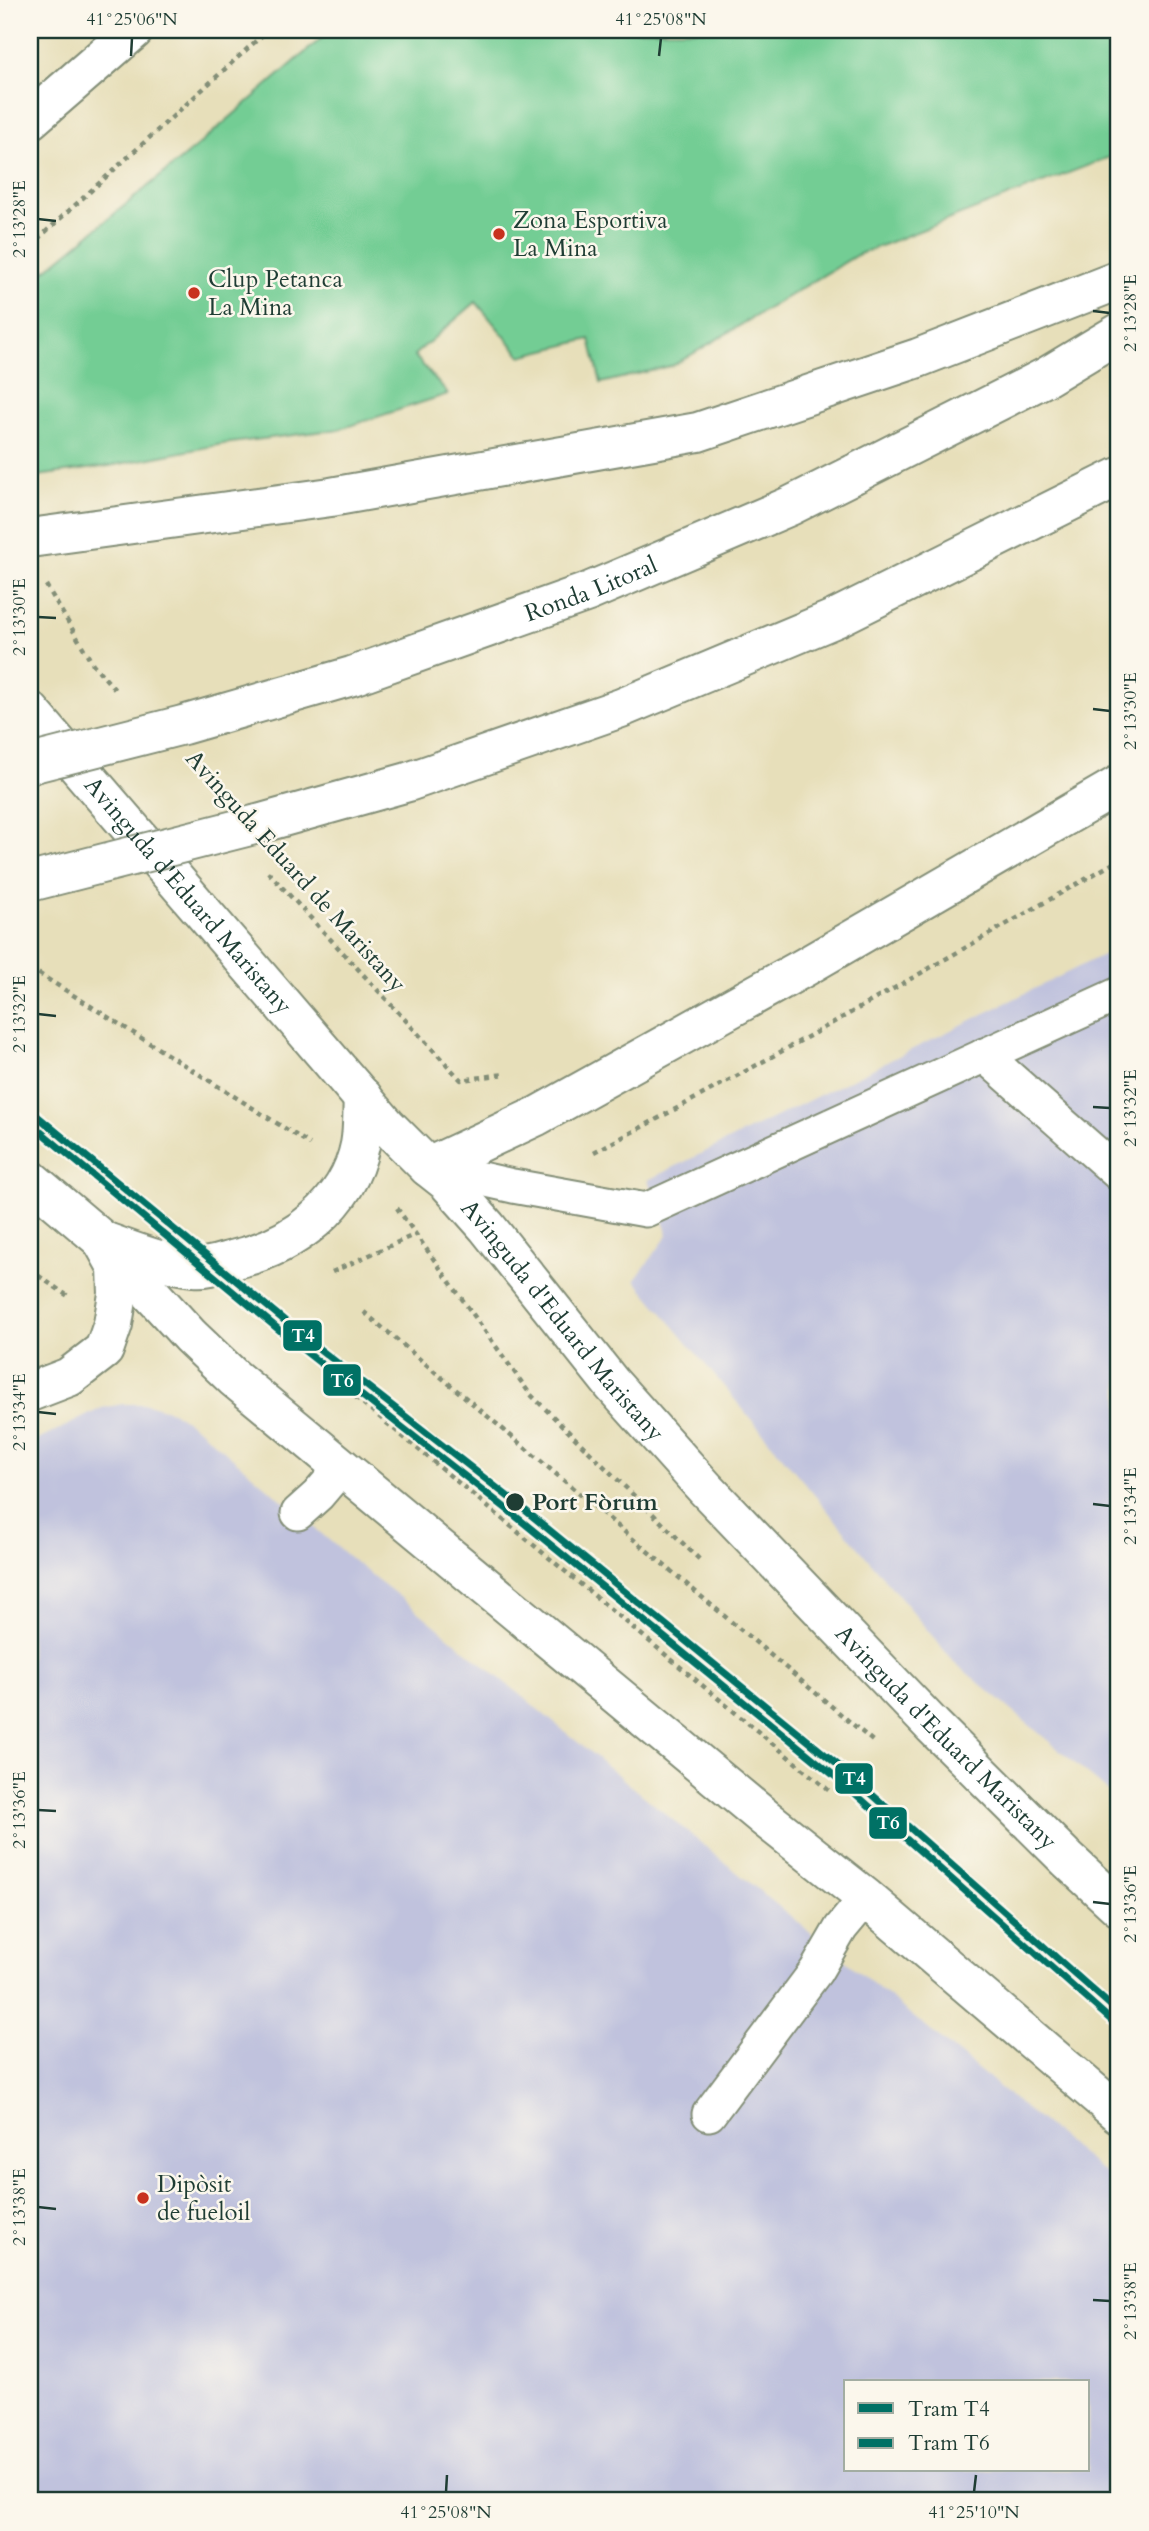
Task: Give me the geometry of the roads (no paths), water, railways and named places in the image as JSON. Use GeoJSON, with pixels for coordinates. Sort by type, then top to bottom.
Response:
{"type":"FeatureCollection","features":[{"type":"Feature","properties":{"kind":"main road"},"geometry":{"type":"LineString","coordinates":[[30,120],[134,30]]}},
{"type":"Feature","properties":{"kind":"main road"},"geometry":{"type":"LineString","coordinates":[[30,538],[331,497],[698,432],[918,358],[1119,280]]}},
{"type":"Feature","properties":{"kind":"main road","name":"Ronda Litoral"},"geometry":{"type":"LineString","coordinates":[[30,765],[183,725],[352,676],[587,592],[790,506],[1046,377],[1119,333]]}},
{"type":"Feature","properties":{"kind":"main road"},"geometry":{"type":"LineString","coordinates":[[30,882],[258,824],[408,782],[621,708],[836,618],[1119,477]]}},
{"type":"Feature","properties":{"kind":"main road","name":"Avinguda d'Eduard Maristany"},"geometry":{"type":"LineString","coordinates":[[30,711],[386,1125],[446,1182],[487,1227],[612,1384],[705,1488],[933,1726],[1119,1907]]}},
{"type":"Feature","properties":{"kind":"main road"},"geometry":{"type":"LineString","coordinates":[[428,1167],[537,1116],[817,960],[1119,785]]}},
{"type":"Feature","properties":{"kind":"main road"},"geometry":{"type":"LineString","coordinates":[[30,1212],[43,1214],[157,1260],[198,1268],[265,1252],[304,1228],[335,1201],[352,1170],[360,1145],[363,1097]]}},
{"type":"Feature","properties":{"kind":"main road"},"geometry":{"type":"LineString","coordinates":[[30,1179],[102,1240],[234,1378],[765,1818],[866,1898],[1119,2114]]}},
{"type":"Feature","properties":{"kind":"main road"},"geometry":{"type":"LineString","coordinates":[[30,1392],[69,1377],[104,1350],[113,1324],[118,1294],[117,1267],[102,1240]]}},
{"type":"Feature","properties":{"kind":"lane"},"geometry":{"type":"LineString","coordinates":[[428,1167],[646,1210],[1119,993]]}},
{"type":"Feature","properties":{"kind":"lane"},"geometry":{"type":"LineString","coordinates":[[984,1055],[1119,1174]]}},
{"type":"Feature","properties":{"kind":"lane"},"geometry":{"type":"LineString","coordinates":[[298,1513],[341,1468]]}},
{"type":"Feature","properties":{"kind":"lane"},"geometry":{"type":"LineString","coordinates":[[709,2114],[816,1971],[841,1928],[866,1898]]}},
{"type":"Feature","properties":{"kind":"tram line","name":"T4"},"geometry":{"type":"LineString","coordinates":[[30,1110],[308,1340],[515,1502],[849,1774],[1119,2013]]}},
{"type":"Feature","properties":{"kind":"tram line","name":"T6"},"geometry":{"type":"LineString","coordinates":[[30,1123],[301,1348],[508,1510],[842,1782],[1112,2021]]}},
{"type":"Feature","properties":{"kind":"place","name":"Zona Esportiva La Mina"},"geometry":{"type":"Point","coordinates":[499,234]}},
{"type":"Feature","properties":{"kind":"place","name":"Clup Petanca La Mina"},"geometry":{"type":"Point","coordinates":[194,293]}},
{"type":"Feature","properties":{"kind":"place","name":"Port Fòrum"},"geometry":{"type":"Point","coordinates":[515,1502]}},
{"type":"Feature","properties":{"kind":"place","name":"Dipòsit de fueloil"},"geometry":{"type":"Point","coordinates":[143,2198]}}]}
